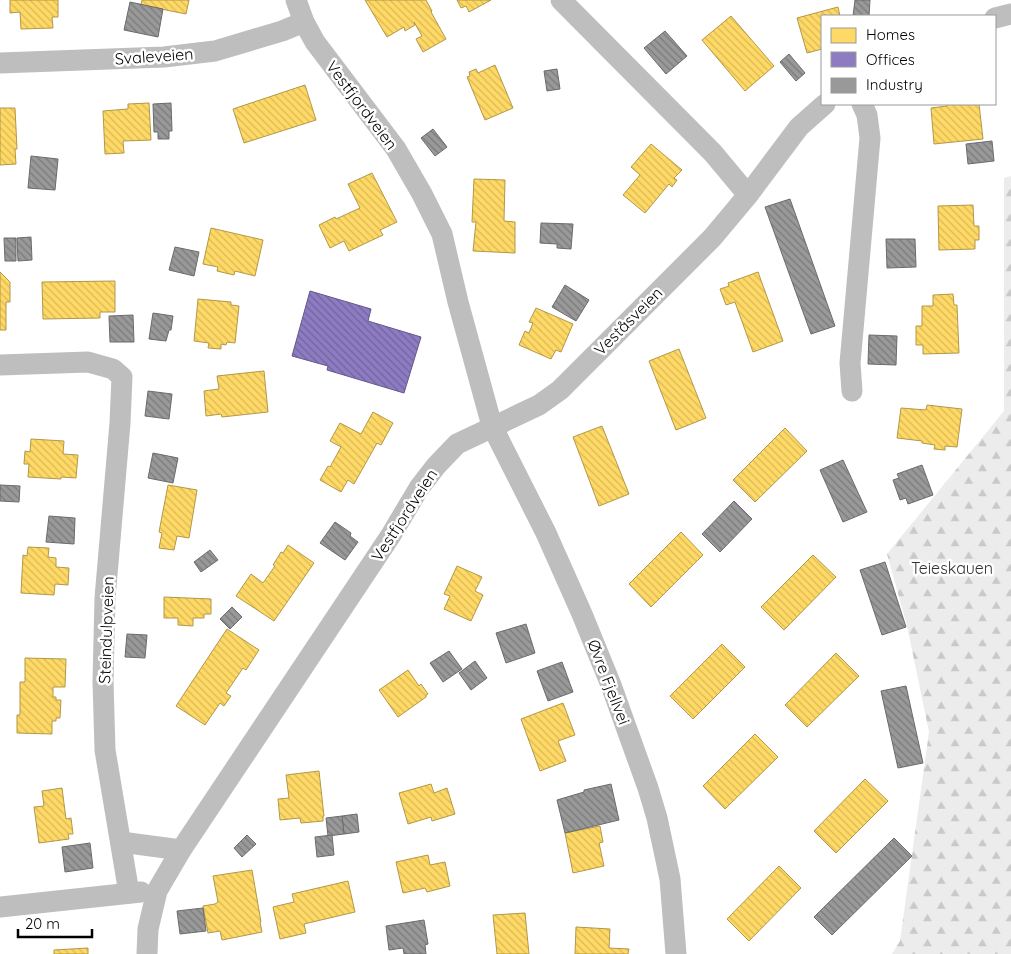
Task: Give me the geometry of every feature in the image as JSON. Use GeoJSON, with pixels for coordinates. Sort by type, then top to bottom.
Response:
{"type":"FeatureCollection","features":[{"type":"Feature","properties":{"kind":"street","name":"Vestfjordveien"},"geometry":{"type":"LineString","coordinates":[[147,954],[148,928],[157,890],[181,850],[391,535],[419,488],[436,466],[457,444],[492,426],[458,302],[442,234],[422,194],[396,150],[315,42],[304,22],[296,0]]}},
{"type":"Feature","properties":{"kind":"street"},"geometry":{"type":"LineString","coordinates":[[561,0],[713,153],[748,194]]}},
{"type":"Feature","properties":{"kind":"street"},"geometry":{"type":"LineString","coordinates":[[996,18],[1011,14]]}},
{"type":"Feature","properties":{"kind":"street","name":"Svaleveien"},"geometry":{"type":"LineString","coordinates":[[0,63],[164,57],[215,51],[282,31],[304,22]]}},
{"type":"Feature","properties":{"kind":"street","name":"Veståsveien"},"geometry":{"type":"LineString","coordinates":[[492,426],[539,405],[560,390],[712,238],[799,127],[824,105]]}},
{"type":"Feature","properties":{"kind":"street"},"geometry":{"type":"LineString","coordinates":[[852,391],[851,348],[870,138],[867,115],[862,105]]}},
{"type":"Feature","properties":{"kind":"street","name":"Steindulpveien"},"geometry":{"type":"LineString","coordinates":[[0,365],[88,362],[113,369],[122,377],[120,423],[105,598],[103,681],[105,750],[129,893]]}},
{"type":"Feature","properties":{"kind":"street","name":"Øvre Fjellvei"},"geometry":{"type":"LineString","coordinates":[[492,426],[546,533],[582,614],[611,685],[648,788],[657,818],[670,879],[676,954]]}},
{"type":"Feature","properties":{"kind":"street"},"geometry":{"type":"LineString","coordinates":[[121,842],[181,850]]}},
{"type":"Feature","properties":{"kind":"street"},"geometry":{"type":"LineString","coordinates":[[0,907],[157,890]]}},
{"type":"Feature","properties":{"kind":"green space","name":"Teieskauen"},"geometry":{"type":"Polygon","coordinates":[[[1011,176],[1011,954],[892,954],[900,941],[929,732],[907,626],[887,554],[1004,411],[1004,178],[1011,176]]]}},
{"type":"Feature","properties":{"kind":"building: Homes"},"geometry":{"type":"Polygon","coordinates":[[[10,0],[58,0],[58,17],[52,17],[53,28],[21,29],[20,12],[10,13],[10,0]]]}},
{"type":"Feature","properties":{"kind":"building: Homes"},"geometry":{"type":"Polygon","coordinates":[[[142,0],[189,0],[186,14],[141,5],[142,0]]]}},
{"type":"Feature","properties":{"kind":"building: Homes"},"geometry":{"type":"Polygon","coordinates":[[[365,0],[426,0],[446,39],[423,52],[416,39],[422,36],[414,22],[415,25],[405,31],[404,27],[387,37],[365,0]]]}},
{"type":"Feature","properties":{"kind":"building: Homes"},"geometry":{"type":"Polygon","coordinates":[[[457,0],[491,0],[469,12],[466,6],[461,8],[457,0]]]}},
{"type":"Feature","properties":{"kind":"building: Homes"},"geometry":{"type":"Polygon","coordinates":[[[838,7],[840,15],[821,15],[821,49],[807,53],[797,18],[838,7]]]}},
{"type":"Feature","properties":{"kind":"building: Homes"},"geometry":{"type":"Polygon","coordinates":[[[731,16],[774,66],[745,91],[702,40],[731,16]]]}},
{"type":"Feature","properties":{"kind":"building: Homes"},"geometry":{"type":"Polygon","coordinates":[[[495,65],[513,108],[485,120],[467,77],[470,76],[469,72],[476,69],[478,73],[495,65]]]}},
{"type":"Feature","properties":{"kind":"building: Homes"},"geometry":{"type":"Polygon","coordinates":[[[305,85],[316,120],[244,143],[233,109],[305,85]]]}},
{"type":"Feature","properties":{"kind":"building: Homes"},"geometry":{"type":"Polygon","coordinates":[[[149,103],[151,140],[123,141],[124,153],[105,154],[103,111],[128,109],[128,104],[149,103]]]}},
{"type":"Feature","properties":{"kind":"building: Homes"},"geometry":{"type":"Polygon","coordinates":[[[979,105],[983,139],[934,144],[931,108],[979,105]]]}},
{"type":"Feature","properties":{"kind":"building: Homes"},"geometry":{"type":"Polygon","coordinates":[[[0,108],[15,108],[16,164],[0,165],[0,108]]]}},
{"type":"Feature","properties":{"kind":"building: Homes"},"geometry":{"type":"Polygon","coordinates":[[[651,144],[682,170],[674,178],[677,180],[672,187],[669,184],[645,213],[623,195],[640,175],[631,167],[651,144]]]}},
{"type":"Feature","properties":{"kind":"building: Homes"},"geometry":{"type":"Polygon","coordinates":[[[372,173],[397,222],[380,230],[383,235],[349,251],[344,241],[330,248],[319,225],[360,208],[348,184],[372,173]]]}},
{"type":"Feature","properties":{"kind":"building: Homes"},"geometry":{"type":"Polygon","coordinates":[[[474,179],[505,180],[504,221],[515,222],[515,253],[473,251],[476,222],[472,222],[474,179]]]}},
{"type":"Feature","properties":{"kind":"building: Homes"},"geometry":{"type":"Polygon","coordinates":[[[973,205],[974,226],[979,226],[979,240],[975,240],[975,249],[939,250],[938,206],[973,205]]]}},
{"type":"Feature","properties":{"kind":"building: Homes"},"geometry":{"type":"Polygon","coordinates":[[[211,228],[263,240],[255,276],[235,271],[234,275],[217,271],[218,267],[203,264],[211,228]]]}},
{"type":"Feature","properties":{"kind":"building: Homes"},"geometry":{"type":"Polygon","coordinates":[[[0,272],[10,282],[10,302],[6,302],[6,330],[0,330],[0,272]]]}},
{"type":"Feature","properties":{"kind":"building: Homes"},"geometry":{"type":"Polygon","coordinates":[[[758,272],[783,341],[753,352],[735,302],[726,305],[720,289],[729,286],[728,283],[758,272]]]}},
{"type":"Feature","properties":{"kind":"building: Homes"},"geometry":{"type":"Polygon","coordinates":[[[115,281],[115,312],[100,312],[100,318],[43,319],[42,282],[115,281]]]}},
{"type":"Feature","properties":{"kind":"building: Homes"},"geometry":{"type":"Polygon","coordinates":[[[953,294],[954,305],[957,305],[959,353],[923,354],[923,345],[916,345],[916,326],[922,326],[922,306],[933,306],[933,295],[953,294]]]}},
{"type":"Feature","properties":{"kind":"building: Homes"},"geometry":{"type":"Polygon","coordinates":[[[198,299],[231,302],[231,305],[239,306],[235,343],[227,342],[226,345],[221,344],[221,349],[208,348],[209,343],[194,341],[198,299]]]}},
{"type":"Feature","properties":{"kind":"building: Homes"},"geometry":{"type":"Polygon","coordinates":[[[536,308],[573,324],[561,352],[556,350],[551,359],[519,345],[525,331],[529,333],[533,323],[529,322],[536,308]]]}},
{"type":"Feature","properties":{"kind":"building: Homes"},"geometry":{"type":"Polygon","coordinates":[[[679,349],[706,418],[676,430],[649,361],[679,349]]]}},
{"type":"Feature","properties":{"kind":"building: Homes"},"geometry":{"type":"Polygon","coordinates":[[[264,371],[268,412],[222,417],[221,414],[206,416],[204,391],[219,389],[217,376],[264,371]]]}},
{"type":"Feature","properties":{"kind":"building: Homes"},"geometry":{"type":"Polygon","coordinates":[[[927,405],[962,409],[957,447],[945,446],[945,450],[934,449],[935,445],[922,443],[922,441],[897,438],[901,408],[926,410],[927,405]]]}},
{"type":"Feature","properties":{"kind":"building: Homes"},"geometry":{"type":"Polygon","coordinates":[[[373,412],[393,423],[381,445],[377,443],[354,484],[348,480],[341,492],[320,480],[341,447],[330,441],[340,423],[361,434],[373,412]]]}},
{"type":"Feature","properties":{"kind":"building: Homes"},"geometry":{"type":"Polygon","coordinates":[[[602,426],[629,494],[599,506],[573,437],[602,426]]]}},
{"type":"Feature","properties":{"kind":"building: Homes"},"geometry":{"type":"Polygon","coordinates":[[[785,428],[807,451],[755,502],[733,480],[785,428]]]}},
{"type":"Feature","properties":{"kind":"building: Homes"},"geometry":{"type":"Polygon","coordinates":[[[31,439],[64,441],[63,454],[78,455],[76,478],[28,477],[29,464],[24,464],[25,451],[30,452],[31,439]]]}},
{"type":"Feature","properties":{"kind":"building: Homes"},"geometry":{"type":"Polygon","coordinates":[[[168,485],[197,490],[189,538],[177,536],[174,550],[159,548],[162,533],[159,532],[168,485]]]}},
{"type":"Feature","properties":{"kind":"building: Homes"},"geometry":{"type":"Polygon","coordinates":[[[681,532],[703,555],[651,607],[629,584],[681,532]]]}},
{"type":"Feature","properties":{"kind":"building: Homes"},"geometry":{"type":"Polygon","coordinates":[[[288,545],[314,563],[274,621],[236,596],[251,574],[263,583],[275,566],[273,565],[281,552],[283,553],[288,545]]]}},
{"type":"Feature","properties":{"kind":"building: Homes"},"geometry":{"type":"Polygon","coordinates":[[[28,547],[49,548],[48,557],[56,558],[56,567],[69,568],[68,585],[55,584],[54,595],[21,593],[23,555],[27,556],[28,547]]]}},
{"type":"Feature","properties":{"kind":"building: Homes"},"geometry":{"type":"Polygon","coordinates":[[[813,555],[836,577],[784,630],[761,607],[813,555]]]}},
{"type":"Feature","properties":{"kind":"building: Homes"},"geometry":{"type":"Polygon","coordinates":[[[457,566],[482,577],[475,591],[483,595],[471,621],[444,609],[450,596],[444,594],[457,566]]]}},
{"type":"Feature","properties":{"kind":"building: Homes"},"geometry":{"type":"Polygon","coordinates":[[[164,597],[211,599],[211,614],[204,614],[204,618],[193,618],[193,626],[178,625],[178,618],[164,618],[164,597]]]}},
{"type":"Feature","properties":{"kind":"building: Homes"},"geometry":{"type":"Polygon","coordinates":[[[227,629],[259,650],[246,670],[243,668],[226,693],[231,696],[224,706],[220,703],[205,725],[176,706],[227,629]]]}},
{"type":"Feature","properties":{"kind":"building: Homes"},"geometry":{"type":"Polygon","coordinates":[[[722,644],[745,667],[693,719],[670,696],[722,644]]]}},
{"type":"Feature","properties":{"kind":"building: Homes"},"geometry":{"type":"Polygon","coordinates":[[[836,653],[859,676],[807,727],[785,705],[836,653]]]}},
{"type":"Feature","properties":{"kind":"building: Homes"},"geometry":{"type":"Polygon","coordinates":[[[25,658],[66,659],[65,687],[53,687],[53,697],[56,697],[56,700],[61,700],[60,718],[52,721],[52,734],[17,733],[17,715],[20,715],[20,682],[25,682],[25,658]]]}},
{"type":"Feature","properties":{"kind":"building: Homes"},"geometry":{"type":"Polygon","coordinates":[[[408,670],[419,686],[421,684],[428,694],[398,717],[379,690],[408,670]]]}},
{"type":"Feature","properties":{"kind":"building: Homes"},"geometry":{"type":"Polygon","coordinates":[[[563,703],[575,735],[558,741],[566,761],[540,771],[521,719],[563,703]]]}},
{"type":"Feature","properties":{"kind":"building: Homes"},"geometry":{"type":"Polygon","coordinates":[[[755,734],[778,757],[725,809],[703,786],[755,734]]]}},
{"type":"Feature","properties":{"kind":"building: Homes"},"geometry":{"type":"Polygon","coordinates":[[[319,771],[323,821],[301,823],[300,818],[280,820],[278,799],[289,798],[286,775],[319,771]]]}},
{"type":"Feature","properties":{"kind":"building: Homes"},"geometry":{"type":"Polygon","coordinates":[[[865,779],[888,801],[836,853],[814,831],[865,779]]]}},
{"type":"Feature","properties":{"kind":"building: Homes"},"geometry":{"type":"Polygon","coordinates":[[[431,784],[434,793],[447,788],[455,814],[432,821],[431,817],[408,824],[399,793],[431,784]]]}},
{"type":"Feature","properties":{"kind":"building: Homes"},"geometry":{"type":"Polygon","coordinates":[[[62,788],[66,819],[71,818],[73,834],[68,834],[69,839],[39,843],[34,807],[44,806],[42,791],[62,788]]]}},
{"type":"Feature","properties":{"kind":"building: Homes"},"geometry":{"type":"Polygon","coordinates":[[[600,826],[603,842],[599,843],[604,866],[573,873],[565,833],[600,826]]]}},
{"type":"Feature","properties":{"kind":"building: Homes"},"geometry":{"type":"Polygon","coordinates":[[[428,855],[430,865],[445,862],[450,886],[427,892],[425,888],[403,893],[396,862],[428,855]]]}},
{"type":"Feature","properties":{"kind":"building: Homes"},"geometry":{"type":"Polygon","coordinates":[[[779,866],[801,888],[749,941],[727,919],[779,866]]]}},
{"type":"Feature","properties":{"kind":"building: Homes"},"geometry":{"type":"Polygon","coordinates":[[[252,870],[262,932],[222,940],[220,931],[208,933],[203,906],[218,902],[213,876],[252,870]]]}},
{"type":"Feature","properties":{"kind":"building: Homes"},"geometry":{"type":"Polygon","coordinates":[[[348,881],[355,912],[304,924],[306,933],[280,939],[273,907],[294,902],[292,894],[348,881]]]}},
{"type":"Feature","properties":{"kind":"building: Homes"},"geometry":{"type":"Polygon","coordinates":[[[525,913],[529,954],[497,954],[493,915],[525,913]]]}},
{"type":"Feature","properties":{"kind":"building: Homes"},"geometry":{"type":"Polygon","coordinates":[[[576,927],[610,929],[609,948],[629,949],[628,954],[575,954],[576,927]]]}},
{"type":"Feature","properties":{"kind":"building: Homes"},"geometry":{"type":"Polygon","coordinates":[[[88,948],[88,954],[54,954],[54,950],[88,948]]]}},
{"type":"Feature","properties":{"kind":"building: Offices"},"geometry":{"type":"Polygon","coordinates":[[[310,291],[371,309],[368,321],[421,337],[404,393],[327,370],[328,366],[292,356],[310,291]]]}},
{"type":"Feature","properties":{"kind":"building: Industry"},"geometry":{"type":"Polygon","coordinates":[[[855,0],[870,0],[869,15],[853,15],[855,0]]]}},
{"type":"Feature","properties":{"kind":"building: Industry"},"geometry":{"type":"Polygon","coordinates":[[[130,2],[163,9],[158,37],[124,30],[130,2]]]}},
{"type":"Feature","properties":{"kind":"building: Industry"},"geometry":{"type":"Polygon","coordinates":[[[665,31],[687,56],[666,74],[644,48],[665,31]]]}},
{"type":"Feature","properties":{"kind":"building: Industry"},"geometry":{"type":"Polygon","coordinates":[[[789,54],[805,73],[796,81],[780,62],[789,54]]]}},
{"type":"Feature","properties":{"kind":"building: Industry"},"geometry":{"type":"Polygon","coordinates":[[[557,69],[560,89],[547,91],[544,71],[557,69]]]}},
{"type":"Feature","properties":{"kind":"building: Industry"},"geometry":{"type":"Polygon","coordinates":[[[171,103],[172,131],[169,131],[169,139],[158,139],[158,132],[154,132],[153,104],[171,103]]]}},
{"type":"Feature","properties":{"kind":"building: Industry"},"geometry":{"type":"Polygon","coordinates":[[[433,129],[447,147],[435,156],[421,138],[433,129]]]}},
{"type":"Feature","properties":{"kind":"building: Industry"},"geometry":{"type":"Polygon","coordinates":[[[992,141],[994,161],[968,164],[966,144],[992,141]]]}},
{"type":"Feature","properties":{"kind":"building: Industry"},"geometry":{"type":"Polygon","coordinates":[[[31,156],[58,159],[55,190],[28,188],[31,156]]]}},
{"type":"Feature","properties":{"kind":"building: Industry"},"geometry":{"type":"Polygon","coordinates":[[[790,199],[835,326],[811,334],[765,207],[790,199]]]}},
{"type":"Feature","properties":{"kind":"building: Industry"},"geometry":{"type":"Polygon","coordinates":[[[541,223],[573,224],[571,249],[557,248],[557,244],[540,243],[541,223]]]}},
{"type":"Feature","properties":{"kind":"building: Industry"},"geometry":{"type":"Polygon","coordinates":[[[31,237],[32,260],[18,261],[17,238],[31,237]]]}},
{"type":"Feature","properties":{"kind":"building: Industry"},"geometry":{"type":"Polygon","coordinates":[[[4,238],[16,238],[16,261],[5,261],[4,238]]]}},
{"type":"Feature","properties":{"kind":"building: Industry"},"geometry":{"type":"Polygon","coordinates":[[[886,239],[915,239],[916,267],[887,268],[886,239]]]}},
{"type":"Feature","properties":{"kind":"building: Industry"},"geometry":{"type":"Polygon","coordinates":[[[175,247],[199,252],[194,276],[169,270],[175,247]]]}},
{"type":"Feature","properties":{"kind":"building: Industry"},"geometry":{"type":"Polygon","coordinates":[[[565,285],[589,300],[576,321],[552,307],[565,285]]]}},
{"type":"Feature","properties":{"kind":"building: Industry"},"geometry":{"type":"Polygon","coordinates":[[[153,313],[173,316],[171,330],[169,330],[166,341],[149,339],[153,313]]]}},
{"type":"Feature","properties":{"kind":"building: Industry"},"geometry":{"type":"Polygon","coordinates":[[[133,315],[134,342],[110,342],[109,316],[133,315]]]}},
{"type":"Feature","properties":{"kind":"building: Industry"},"geometry":{"type":"Polygon","coordinates":[[[869,335],[897,336],[896,365],[868,364],[869,335]]]}},
{"type":"Feature","properties":{"kind":"building: Industry"},"geometry":{"type":"Polygon","coordinates":[[[148,391],[172,394],[169,419],[145,416],[148,391]]]}},
{"type":"Feature","properties":{"kind":"building: Industry"},"geometry":{"type":"Polygon","coordinates":[[[153,453],[178,458],[173,483],[148,478],[153,453]]]}},
{"type":"Feature","properties":{"kind":"building: Industry"},"geometry":{"type":"Polygon","coordinates":[[[843,460],[867,512],[843,522],[820,470],[843,460]]]}},
{"type":"Feature","properties":{"kind":"building: Industry"},"geometry":{"type":"Polygon","coordinates":[[[922,465],[933,495],[908,504],[906,498],[900,500],[893,480],[899,478],[897,474],[922,465]]]}},
{"type":"Feature","properties":{"kind":"building: Industry"},"geometry":{"type":"Polygon","coordinates":[[[0,485],[20,486],[19,502],[0,501],[0,485]]]}},
{"type":"Feature","properties":{"kind":"building: Industry"},"geometry":{"type":"Polygon","coordinates":[[[734,501],[752,519],[720,552],[702,534],[734,501]]]}},
{"type":"Feature","properties":{"kind":"building: Industry"},"geometry":{"type":"Polygon","coordinates":[[[49,516],[75,518],[74,544],[46,542],[49,516]]]}},
{"type":"Feature","properties":{"kind":"building: Industry"},"geometry":{"type":"Polygon","coordinates":[[[335,522],[351,533],[350,536],[358,542],[345,560],[320,543],[335,522]]]}},
{"type":"Feature","properties":{"kind":"building: Industry"},"geometry":{"type":"Polygon","coordinates":[[[210,550],[218,560],[201,572],[194,562],[210,550]]]}},
{"type":"Feature","properties":{"kind":"building: Industry"},"geometry":{"type":"Polygon","coordinates":[[[885,562],[906,627],[882,635],[860,570],[885,562]]]}},
{"type":"Feature","properties":{"kind":"building: Industry"},"geometry":{"type":"Polygon","coordinates":[[[232,607],[242,617],[230,629],[220,619],[232,607]]]}},
{"type":"Feature","properties":{"kind":"building: Industry"},"geometry":{"type":"Polygon","coordinates":[[[526,624],[535,653],[506,663],[496,633],[526,624]]]}},
{"type":"Feature","properties":{"kind":"building: Industry"},"geometry":{"type":"Polygon","coordinates":[[[127,634],[147,635],[145,658],[125,657],[127,634]]]}},
{"type":"Feature","properties":{"kind":"building: Industry"},"geometry":{"type":"Polygon","coordinates":[[[449,651],[462,669],[443,682],[430,663],[449,651]]]}},
{"type":"Feature","properties":{"kind":"building: Industry"},"geometry":{"type":"Polygon","coordinates":[[[475,661],[487,678],[471,690],[459,673],[475,661]]]}},
{"type":"Feature","properties":{"kind":"building: Industry"},"geometry":{"type":"Polygon","coordinates":[[[562,662],[573,692],[548,701],[537,671],[562,662]]]}},
{"type":"Feature","properties":{"kind":"building: Industry"},"geometry":{"type":"Polygon","coordinates":[[[906,686],[923,763],[898,768],[881,691],[906,686]]]}},
{"type":"Feature","properties":{"kind":"building: Industry"},"geometry":{"type":"Polygon","coordinates":[[[611,784],[619,820],[565,833],[557,800],[584,792],[584,790],[611,784]]]}},
{"type":"Feature","properties":{"kind":"building: Industry"},"geometry":{"type":"Polygon","coordinates":[[[357,814],[359,832],[344,834],[342,816],[357,814]]]}},
{"type":"Feature","properties":{"kind":"building: Industry"},"geometry":{"type":"Polygon","coordinates":[[[342,816],[344,834],[328,836],[326,818],[342,816]]]}},
{"type":"Feature","properties":{"kind":"building: Industry"},"geometry":{"type":"Polygon","coordinates":[[[247,835],[256,844],[242,857],[234,848],[247,835]]]}},
{"type":"Feature","properties":{"kind":"building: Industry"},"geometry":{"type":"Polygon","coordinates":[[[332,835],[334,855],[317,857],[315,837],[332,835]]]}},
{"type":"Feature","properties":{"kind":"building: Industry"},"geometry":{"type":"Polygon","coordinates":[[[894,838],[912,856],[832,935],[814,917],[894,838]]]}},
{"type":"Feature","properties":{"kind":"building: Industry"},"geometry":{"type":"Polygon","coordinates":[[[90,843],[93,868],[65,872],[62,847],[90,843]]]}},
{"type":"Feature","properties":{"kind":"building: Industry"},"geometry":{"type":"Polygon","coordinates":[[[203,908],[206,931],[180,934],[177,911],[203,908]]]}},
{"type":"Feature","properties":{"kind":"building: Industry"},"geometry":{"type":"Polygon","coordinates":[[[424,920],[428,944],[425,945],[426,954],[404,954],[403,948],[389,950],[386,926],[424,920]]]}}]}
